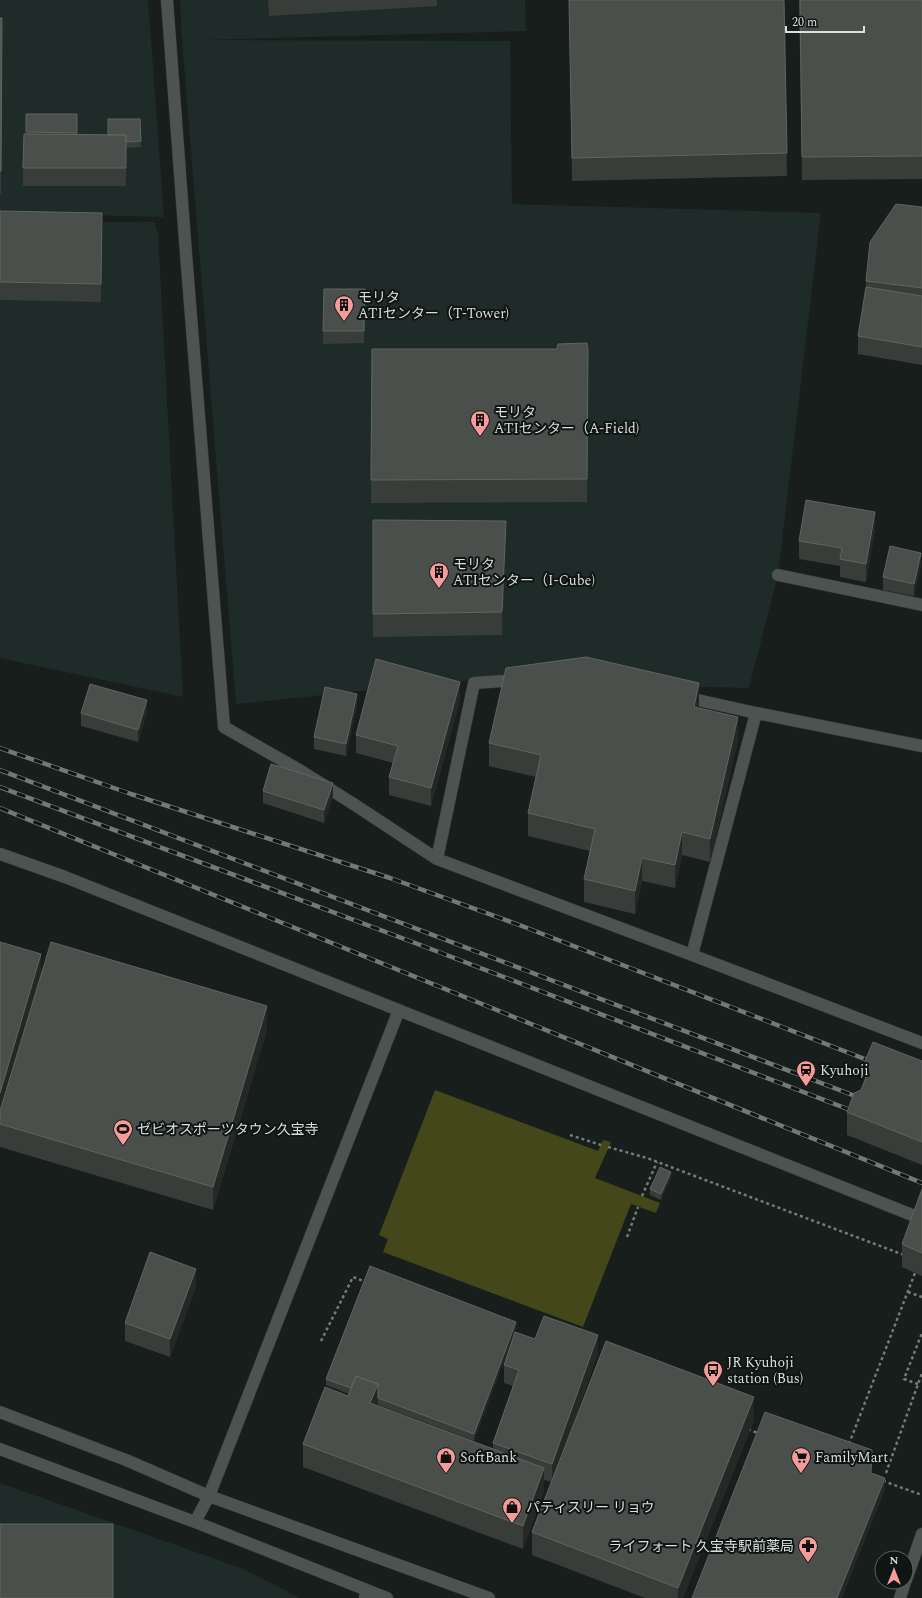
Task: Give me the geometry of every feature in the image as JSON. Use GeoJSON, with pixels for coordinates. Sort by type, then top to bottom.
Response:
{"type":"FeatureCollection","features":[{"type":"Feature","properties":{"kind":"street"},"geometry":{"type":"LineString","coordinates":[[167,0],[186,262],[224,726],[301,771],[437,859],[922,1043]]}},
{"type":"Feature","properties":{"kind":"street"},"geometry":{"type":"LineString","coordinates":[[778,575],[922,605]]}},
{"type":"Feature","properties":{"kind":"street"},"geometry":{"type":"LineString","coordinates":[[437,859],[474,683],[527,679]]}},
{"type":"Feature","properties":{"kind":"street"},"geometry":{"type":"LineString","coordinates":[[672,694],[756,713],[922,746]]}},
{"type":"Feature","properties":{"kind":"street"},"geometry":{"type":"LineString","coordinates":[[692,955],[756,713]]}},
{"type":"Feature","properties":{"kind":"street"},"geometry":{"type":"LineString","coordinates":[[0,854],[72,880],[922,1219]]}},
{"type":"Feature","properties":{"kind":"street"},"geometry":{"type":"LineString","coordinates":[[195,1522],[210,1496],[399,1010]]}},
{"type":"Feature","properties":{"kind":"street"},"geometry":{"type":"LineString","coordinates":[[0,1412],[126,1460],[210,1496],[489,1598]]}},
{"type":"Feature","properties":{"kind":"street"},"geometry":{"type":"LineString","coordinates":[[0,1449],[195,1522],[365,1594],[387,1598]]}},
{"type":"Feature","properties":{"kind":"street"},"geometry":{"type":"LineString","coordinates":[[914,1558],[922,1534]]}},
{"type":"Feature","properties":{"kind":"path"},"geometry":{"type":"LineString","coordinates":[[570,1135],[601,1145]]}},
{"type":"Feature","properties":{"kind":"path"},"geometry":{"type":"LineString","coordinates":[[608,1147],[647,1158],[906,1255]]}},
{"type":"Feature","properties":{"kind":"path"},"geometry":{"type":"LineString","coordinates":[[642,1196],[654,1172],[657,1162]]}},
{"type":"Feature","properties":{"kind":"path"},"geometry":{"type":"LineString","coordinates":[[627,1237],[638,1206]]}},
{"type":"Feature","properties":{"kind":"path"},"geometry":{"type":"LineString","coordinates":[[846,1450],[915,1273]]}},
{"type":"Feature","properties":{"kind":"path"},"geometry":{"type":"LineString","coordinates":[[322,1341],[353,1277],[366,1282]]}},
{"type":"Feature","properties":{"kind":"path"},"geometry":{"type":"LineString","coordinates":[[908,1292],[922,1297]]}},
{"type":"Feature","properties":{"kind":"path"},"geometry":{"type":"LineString","coordinates":[[918,1384],[904,1379],[922,1333]]}},
{"type":"Feature","properties":{"kind":"path"},"geometry":{"type":"LineString","coordinates":[[886,1473],[922,1373]]}},
{"type":"Feature","properties":{"kind":"path"},"geometry":{"type":"LineString","coordinates":[[742,1427],[762,1435]]}},
{"type":"Feature","properties":{"kind":"path"},"geometry":{"type":"LineString","coordinates":[[878,1479],[922,1495]]}},
{"type":"Feature","properties":{"kind":"shaded area"},"geometry":{"type":"Polygon","coordinates":[[[0,0],[148,0],[164,217],[0,213],[0,0]]]}},
{"type":"Feature","properties":{"kind":"shaded area"},"geometry":{"type":"Polygon","coordinates":[[[180,0],[525,0],[526,31],[202,40],[510,41],[512,204],[821,213],[778,575],[749,688],[457,681],[236,704],[182,41],[180,0]]]}},
{"type":"Feature","properties":{"kind":"shaded area"},"geometry":{"type":"Polygon","coordinates":[[[0,221],[154,222],[158,233],[183,697],[0,658],[0,221]]]}},
{"type":"Feature","properties":{"kind":"shaded area"},"geometry":{"type":"Polygon","coordinates":[[[0,1483],[241,1568],[300,1598],[0,1598],[0,1483]]]}},
{"type":"Feature","properties":{"kind":"green space"},"geometry":{"type":"Polygon","coordinates":[[[435,1090],[598,1151],[603,1140],[611,1142],[595,1178],[660,1203],[656,1213],[631,1204],[583,1327],[383,1252],[388,1239],[379,1235],[435,1090]]]}},
{"type":"Feature","properties":{"kind":"building"},"geometry":{"type":"Polygon","coordinates":[[[569,0],[784,0],[787,153],[572,158],[569,0]]]}},
{"type":"Feature","properties":{"kind":"building"},"geometry":{"type":"Polygon","coordinates":[[[800,0],[922,0],[922,156],[802,157],[800,0]]]}},
{"type":"Feature","properties":{"kind":"building"},"geometry":{"type":"Polygon","coordinates":[[[0,18],[2,18],[1,171],[0,171],[0,18]]]}},
{"type":"Feature","properties":{"kind":"building"},"geometry":{"type":"Polygon","coordinates":[[[26,114],[77,114],[77,133],[26,132],[26,114]]]}},
{"type":"Feature","properties":{"kind":"building"},"geometry":{"type":"Polygon","coordinates":[[[108,119],[140,119],[141,141],[126,142],[126,135],[108,135],[108,119]]]}},
{"type":"Feature","properties":{"kind":"building"},"geometry":{"type":"Polygon","coordinates":[[[24,134],[126,135],[126,168],[23,168],[24,134]]]}},
{"type":"Feature","properties":{"kind":"building"},"geometry":{"type":"Polygon","coordinates":[[[896,204],[922,207],[922,288],[866,281],[870,242],[896,204]]]}},
{"type":"Feature","properties":{"kind":"building"},"geometry":{"type":"Polygon","coordinates":[[[0,211],[102,213],[101,284],[0,282],[0,211]]]}},
{"type":"Feature","properties":{"kind":"building"},"geometry":{"type":"Polygon","coordinates":[[[866,287],[922,296],[922,347],[858,336],[866,287]]]}},
{"type":"Feature","properties":{"kind":"building","name":"モリタ ATIセンター（T-Tower)"},"geometry":{"type":"Polygon","coordinates":[[[324,289],[365,289],[364,331],[323,331],[324,289]]]}},
{"type":"Feature","properties":{"kind":"building","name":"モリタ ATIセンター（A-Field)"},"geometry":{"type":"Polygon","coordinates":[[[587,343],[587,479],[371,480],[372,349],[557,349],[558,344],[587,343]]]}},
{"type":"Feature","properties":{"kind":"building"},"geometry":{"type":"Polygon","coordinates":[[[806,500],[875,512],[866,564],[840,559],[842,548],[799,541],[806,500]]]}},
{"type":"Feature","properties":{"kind":"building","name":"モリタ ATIセンター（I-Cube)"},"geometry":{"type":"Polygon","coordinates":[[[373,520],[506,521],[502,612],[373,614],[373,520]]]}},
{"type":"Feature","properties":{"kind":"building"},"geometry":{"type":"Polygon","coordinates":[[[890,546],[921,553],[914,584],[883,577],[890,546]]]}},
{"type":"Feature","properties":{"kind":"building"},"geometry":{"type":"Polygon","coordinates":[[[586,657],[699,683],[694,707],[738,717],[710,839],[682,832],[675,865],[642,858],[635,891],[584,879],[595,829],[528,813],[541,755],[489,743],[506,668],[586,657]]]}},
{"type":"Feature","properties":{"kind":"building"},"geometry":{"type":"Polygon","coordinates":[[[376,659],[460,682],[431,788],[389,777],[398,746],[356,735],[376,659]]]}},
{"type":"Feature","properties":{"kind":"building"},"geometry":{"type":"Polygon","coordinates":[[[90,684],[147,700],[138,730],[81,713],[90,684]]]}},
{"type":"Feature","properties":{"kind":"building"},"geometry":{"type":"Polygon","coordinates":[[[325,687],[357,694],[346,744],[314,737],[325,687]]]}},
{"type":"Feature","properties":{"kind":"building"},"geometry":{"type":"Polygon","coordinates":[[[271,764],[333,783],[324,810],[263,791],[271,764]]]}},
{"type":"Feature","properties":{"kind":"building"},"geometry":{"type":"Polygon","coordinates":[[[0,942],[41,954],[0,1093],[0,942]]]}},
{"type":"Feature","properties":{"kind":"building"},"geometry":{"type":"Polygon","coordinates":[[[51,942],[267,1006],[213,1187],[0,1124],[0,1111],[51,942]]]}},
{"type":"Feature","properties":{"kind":"building"},"geometry":{"type":"Polygon","coordinates":[[[873,1042],[922,1061],[922,1142],[847,1112],[854,1093],[861,1090],[870,1067],[865,1061],[873,1042]]]}},
{"type":"Feature","properties":{"kind":"building"},"geometry":{"type":"Polygon","coordinates":[[[660,1167],[671,1172],[661,1194],[650,1189],[660,1167]]]}},
{"type":"Feature","properties":{"kind":"building"},"geometry":{"type":"Polygon","coordinates":[[[922,1189],[922,1253],[902,1244],[922,1189]]]}},
{"type":"Feature","properties":{"kind":"building"},"geometry":{"type":"Polygon","coordinates":[[[150,1252],[196,1269],[170,1339],[125,1323],[150,1252]]]}},
{"type":"Feature","properties":{"kind":"building"},"geometry":{"type":"Polygon","coordinates":[[[370,1266],[516,1322],[474,1434],[378,1398],[378,1384],[356,1376],[351,1388],[326,1379],[370,1266]]]}},
{"type":"Feature","properties":{"kind":"building"},"geometry":{"type":"Polygon","coordinates":[[[544,1316],[598,1335],[552,1464],[493,1443],[519,1370],[504,1365],[515,1332],[535,1339],[544,1316]]]}},
{"type":"Feature","properties":{"kind":"building"},"geometry":{"type":"Polygon","coordinates":[[[606,1341],[754,1397],[678,1588],[532,1532],[606,1341]]]}},
{"type":"Feature","properties":{"kind":"building"},"geometry":{"type":"Polygon","coordinates":[[[356,1376],[378,1384],[370,1403],[544,1468],[523,1526],[303,1444],[325,1387],[348,1396],[356,1376]]]}},
{"type":"Feature","properties":{"kind":"building"},"geometry":{"type":"Polygon","coordinates":[[[765,1412],[872,1450],[871,1473],[885,1478],[837,1598],[692,1598],[765,1412]]]}},
{"type":"Feature","properties":{"kind":"building"},"geometry":{"type":"Polygon","coordinates":[[[0,1524],[113,1524],[113,1598],[0,1598],[0,1524]]]}},
{"type":"Feature","properties":{"kind":"railway"},"geometry":{"type":"LineString","coordinates":[[0,748],[131,794],[390,878],[522,926],[875,1063]]}},
{"type":"Feature","properties":{"kind":"railway"},"geometry":{"type":"LineString","coordinates":[[0,770],[863,1099]]}},
{"type":"Feature","properties":{"kind":"railway"},"geometry":{"type":"LineString","coordinates":[[0,787],[423,946],[858,1113]]}},
{"type":"Feature","properties":{"kind":"railway"},"geometry":{"type":"LineString","coordinates":[[0,808],[922,1183]]}},
{"type":"Feature","properties":{"kind":"place","name":"モリタ ATIセンター（T-Tower)"},"geometry":{"type":"Point","coordinates":[344,322]}},
{"type":"Feature","properties":{"kind":"place","name":"モリタ ATIセンター（A-Field)"},"geometry":{"type":"Point","coordinates":[480,437]}},
{"type":"Feature","properties":{"kind":"place","name":"モリタ ATIセンター（I-Cube)"},"geometry":{"type":"Point","coordinates":[439,589]}},
{"type":"Feature","properties":{"kind":"place","name":"Kyuhoji"},"geometry":{"type":"Point","coordinates":[806,1087]}},
{"type":"Feature","properties":{"kind":"place","name":"ゼビオスポーツタウン久宝寺"},"geometry":{"type":"Point","coordinates":[123,1146]}},
{"type":"Feature","properties":{"kind":"place","name":"JR Kyuhoji station (Bus)"},"geometry":{"type":"Point","coordinates":[713,1387]}},
{"type":"Feature","properties":{"kind":"place","name":"SoftBank"},"geometry":{"type":"Point","coordinates":[446,1474]}},
{"type":"Feature","properties":{"kind":"place","name":"FamilyMart"},"geometry":{"type":"Point","coordinates":[801,1474]}},
{"type":"Feature","properties":{"kind":"place","name":"パティスリー リョウ"},"geometry":{"type":"Point","coordinates":[512,1524]}},
{"type":"Feature","properties":{"kind":"place","name":"ライフォート 久宝寺駅前薬局"},"geometry":{"type":"Point","coordinates":[808,1563]}}]}
